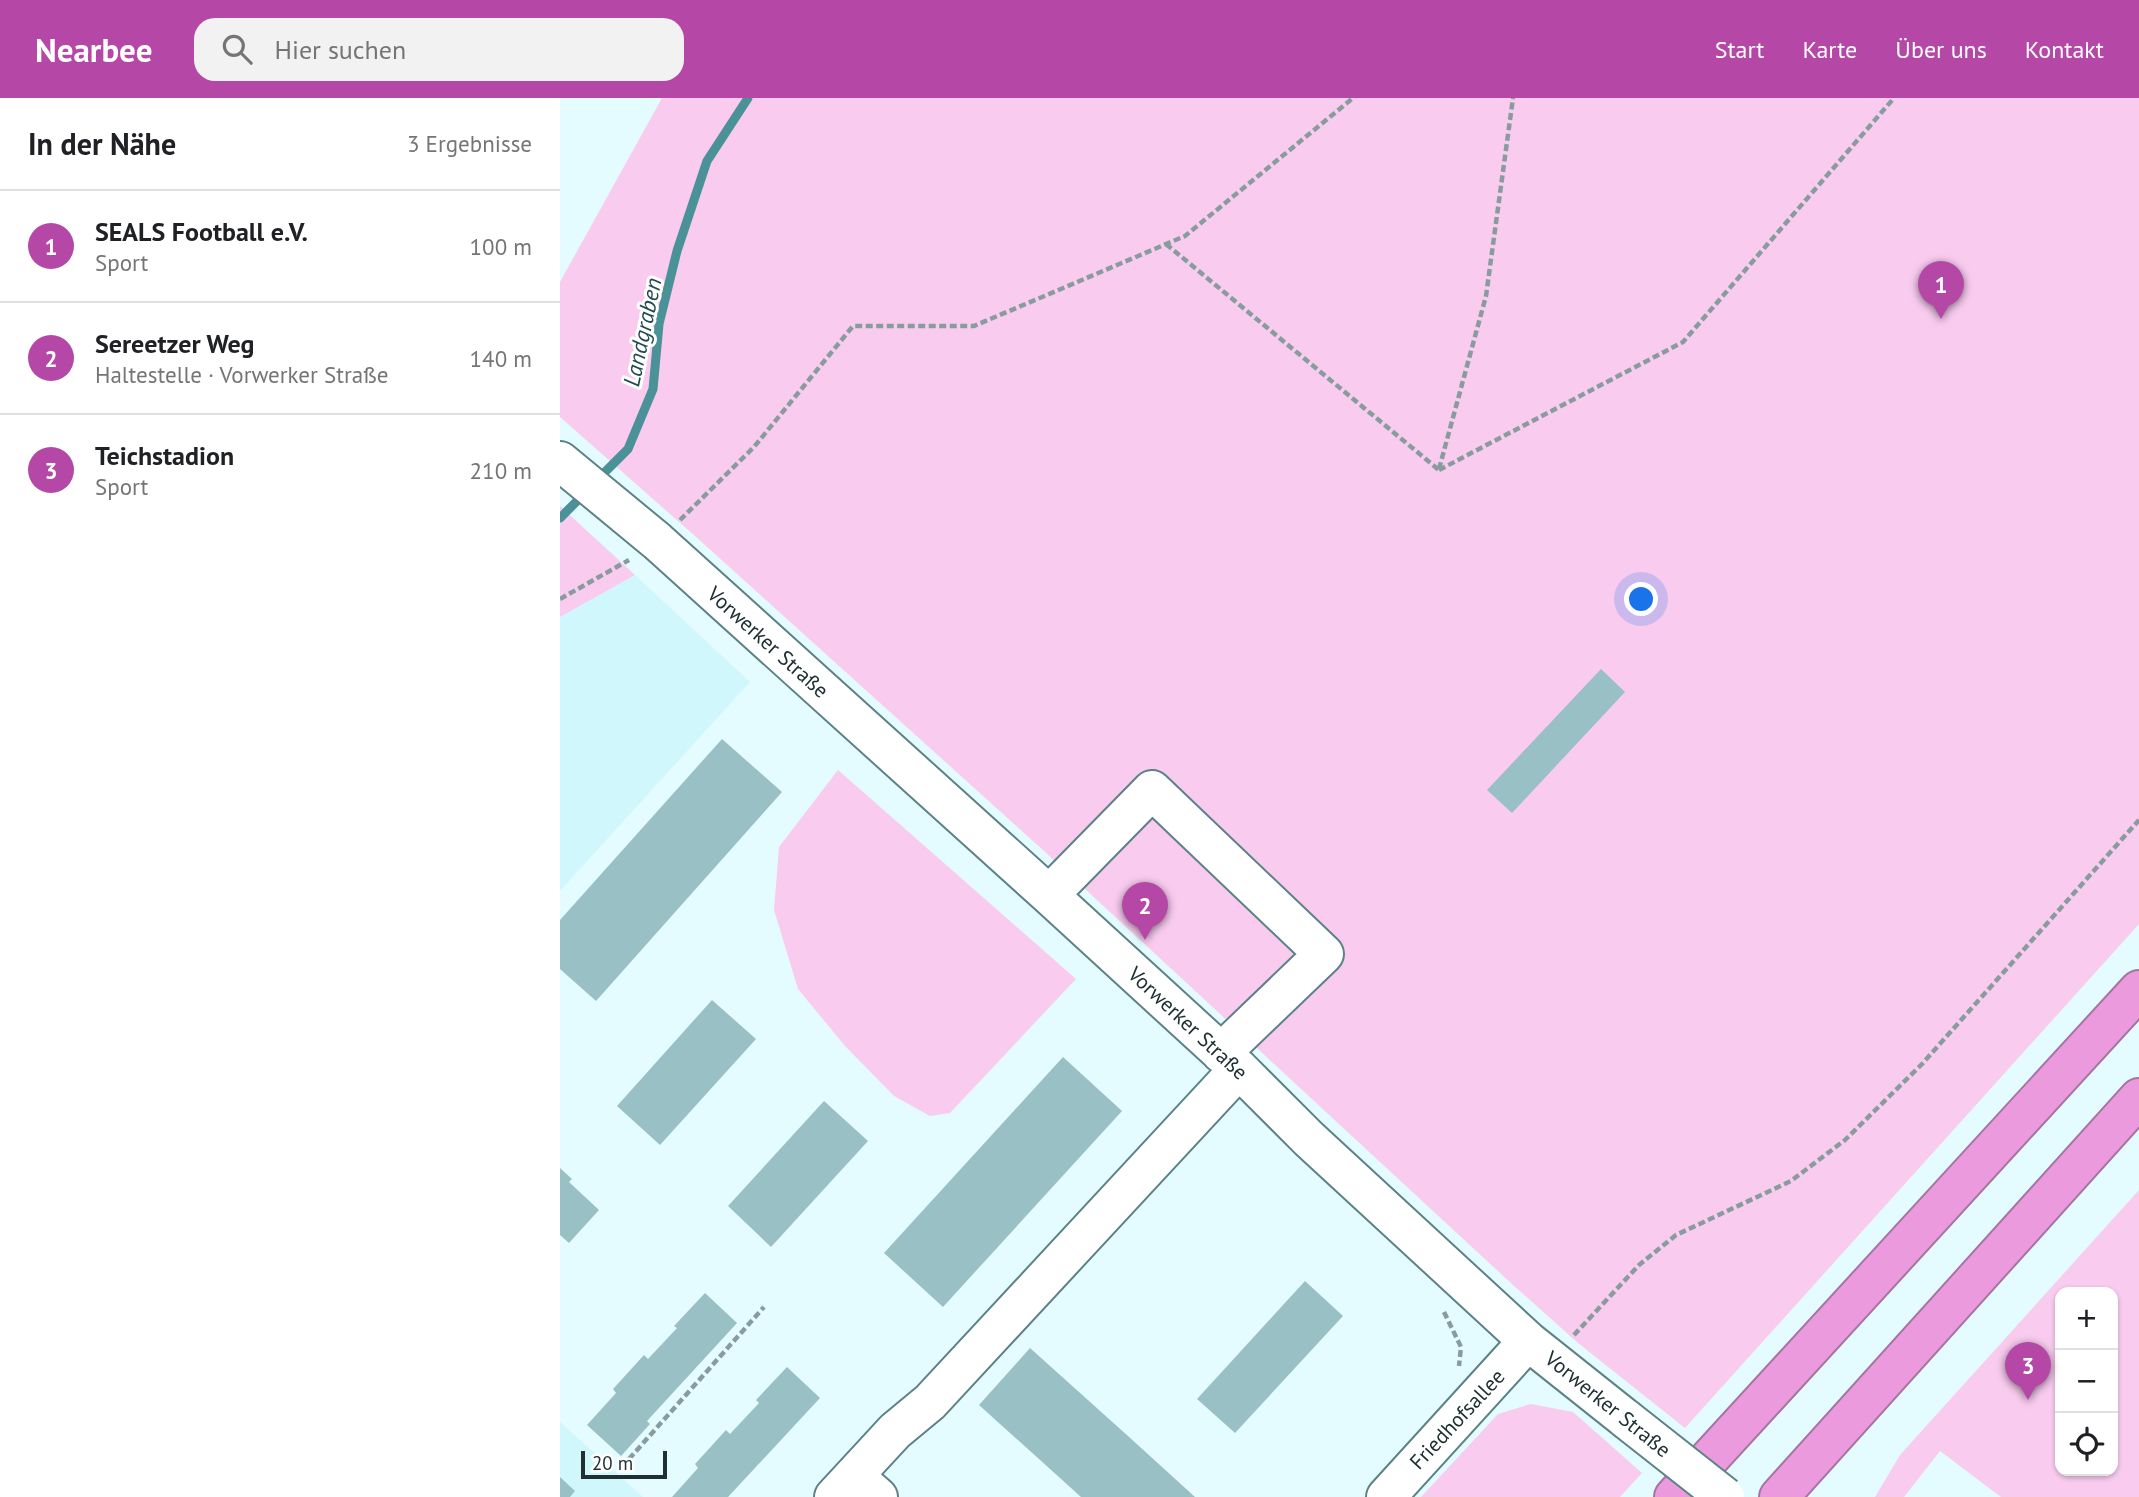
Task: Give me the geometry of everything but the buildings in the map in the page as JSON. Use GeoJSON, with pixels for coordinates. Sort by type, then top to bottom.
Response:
{"type":"FeatureCollection","features":[{"type":"Feature","properties":{"kind":"highway"},"geometry":{"type":"LineString","coordinates":[[1674,1497],[2139,990]]}},
{"type":"Feature","properties":{"kind":"highway"},"geometry":{"type":"LineString","coordinates":[[1779,1497],[2139,1098]]}},
{"type":"Feature","properties":{"kind":"street","name":"Vorwerker Straße"},"geometry":{"type":"LineString","coordinates":[[560,461],[644,531],[1049,895],[1230,1061],[1309,1139],[1540,1350],[1725,1497]]}},
{"type":"Feature","properties":{"kind":"street"},"geometry":{"type":"LineString","coordinates":[[856,1490],[895,1431],[930,1402],[1324,954],[1152,790],[1049,895]]}},
{"type":"Feature","properties":{"kind":"street","name":"Friedhofsallee"},"geometry":{"type":"LineString","coordinates":[[1386,1497],[1540,1350]]}},
{"type":"Feature","properties":{"kind":"path"},"geometry":{"type":"LineString","coordinates":[[560,599],[633,558],[644,531],[754,447],[853,326],[974,326],[1185,236],[1353,98]]}},
{"type":"Feature","properties":{"kind":"path"},"geometry":{"type":"LineString","coordinates":[[1439,470],[1486,296],[1513,98]]}},
{"type":"Feature","properties":{"kind":"path"},"geometry":{"type":"LineString","coordinates":[[1439,470],[1683,342],[1894,98]]}},
{"type":"Feature","properties":{"kind":"path"},"geometry":{"type":"LineString","coordinates":[[1166,244],[1439,470]]}},
{"type":"Feature","properties":{"kind":"path"},"geometry":{"type":"LineString","coordinates":[[1540,1350],[1676,1235],[1791,1181],[1845,1140],[1922,1064],[2139,820]]}},
{"type":"Feature","properties":{"kind":"path"},"geometry":{"type":"LineString","coordinates":[[629,1459],[764,1307]]}},
{"type":"Feature","properties":{"kind":"shaded area"},"geometry":{"type":"Polygon","coordinates":[[[662,98],[2139,98],[2139,924],[1685,1428],[1578,1343],[1513,1285],[1044,851],[560,417],[560,282],[662,98]]]}},
{"type":"Feature","properties":{"kind":"shaded area"},"geometry":{"type":"Polygon","coordinates":[[[560,506],[635,575],[560,617],[560,506]]]}},
{"type":"Feature","properties":{"kind":"shaded area"},"geometry":{"type":"Polygon","coordinates":[[[635,575],[750,682],[560,891],[560,617],[635,575]]]}},
{"type":"Feature","properties":{"kind":"shaded area"},"geometry":{"type":"Polygon","coordinates":[[[838,770],[1076,979],[950,1113],[930,1116],[894,1096],[845,1046],[798,989],[774,910],[779,847],[838,770]]]}},
{"type":"Feature","properties":{"kind":"shaded area"},"geometry":{"type":"Polygon","coordinates":[[[2139,1190],[2139,1497],[2001,1497],[1940,1451],[1904,1497],[1875,1497],[1900,1455],[2139,1190]]]}},
{"type":"Feature","properties":{"kind":"shaded area"},"geometry":{"type":"Polygon","coordinates":[[[1531,1404],[1573,1412],[1642,1473],[1620,1497],[1421,1497],[1498,1414],[1531,1404]]]}},
{"type":"Feature","properties":{"kind":"shaded area"},"geometry":{"type":"Polygon","coordinates":[[[560,1422],[643,1497],[560,1497],[560,1422]]]}},
{"type":"Feature","properties":{"kind":"waterway","name":"Landgraben"},"geometry":{"type":"LineString","coordinates":[[598,479],[628,449],[653,389],[659,324],[677,251],[707,161],[748,98]]}},
{"type":"Feature","properties":{"kind":"waterway","name":"Landgraben"},"geometry":{"type":"LineString","coordinates":[[560,518],[586,492]]}},
{"type":"Feature","properties":{"kind":"place","name":"SEALS Football e.V."},"geometry":{"type":"Point","coordinates":[1941,319]}},
{"type":"Feature","properties":{"kind":"place","name":"Sereetzer Weg"},"geometry":{"type":"Point","coordinates":[1145,940]}},
{"type":"Feature","properties":{"kind":"place","name":"Teichstadion"},"geometry":{"type":"Point","coordinates":[2028,1400]}}]}
